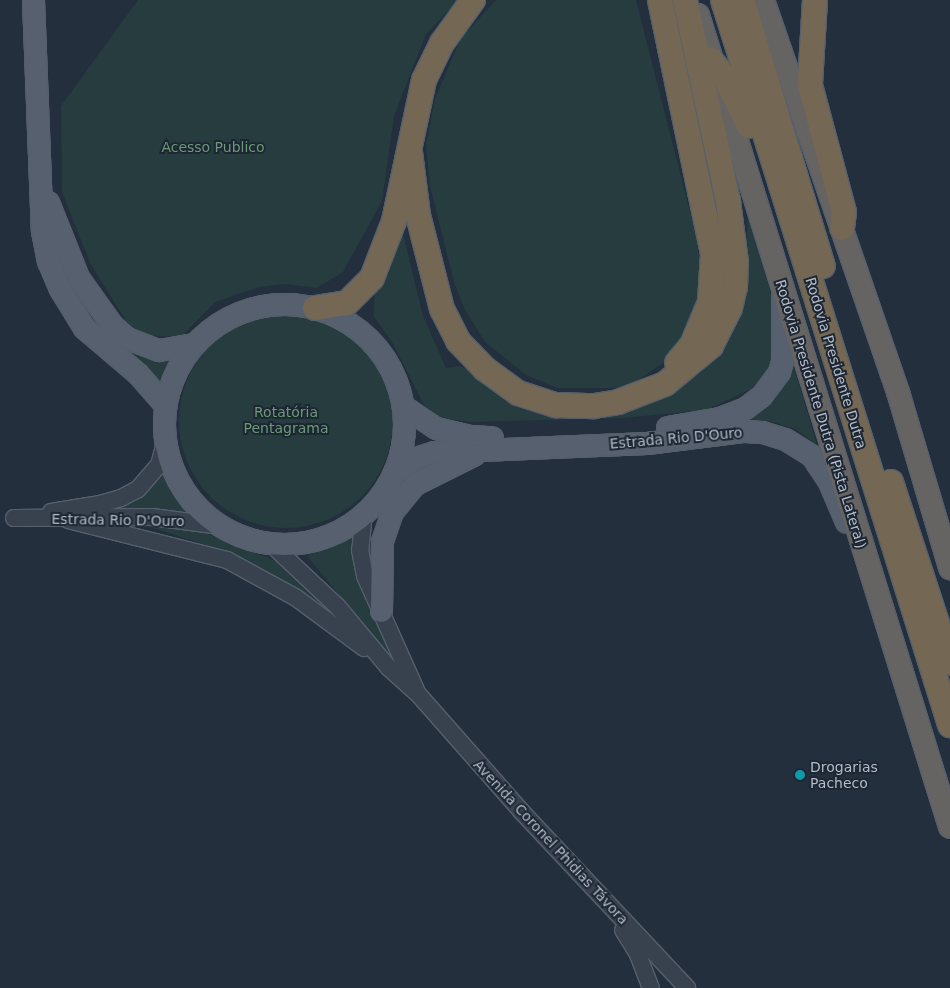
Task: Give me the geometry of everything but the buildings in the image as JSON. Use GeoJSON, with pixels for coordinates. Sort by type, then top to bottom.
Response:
{"type":"FeatureCollection","features":[{"type":"Feature","properties":{"kind":"highway"},"geometry":{"type":"LineString","coordinates":[[315,308],[347,303],[372,278],[389,238],[410,152],[418,100],[429,69],[452,27],[473,0]]}},
{"type":"Feature","properties":{"kind":"highway"},"geometry":{"type":"LineString","coordinates":[[642,396],[677,364],[692,345],[710,302],[714,272],[696,163],[660,0]]}},
{"type":"Feature","properties":{"kind":"highway"},"geometry":{"type":"LineString","coordinates":[[410,152],[418,215],[442,309],[458,341],[472,357],[518,393],[556,405],[594,406],[642,396],[683,372],[710,346],[730,308],[735,287],[736,262],[728,202],[685,0]]}},
{"type":"Feature","properties":{"kind":"highway","name":"Rodovia Presidente Dutra (Pista Lateral)"},"geometry":{"type":"LineString","coordinates":[[693,0],[950,827]]}},
{"type":"Feature","properties":{"kind":"highway","name":"Rodovia Presidente Dutra"},"geometry":{"type":"LineString","coordinates":[[723,0],[950,725]]}},
{"type":"Feature","properties":{"kind":"highway","name":"Rodovia Presidente Dutra"},"geometry":{"type":"LineString","coordinates":[[742,0],[858,382],[950,663]]}},
{"type":"Feature","properties":{"kind":"highway"},"geometry":{"type":"LineString","coordinates":[[763,0],[898,392],[950,568]]}},
{"type":"Feature","properties":{"kind":"highway"},"geometry":{"type":"LineString","coordinates":[[815,0],[811,46],[813,98],[842,205],[842,228]]}},
{"type":"Feature","properties":{"kind":"highway"},"geometry":{"type":"LineString","coordinates":[[712,60],[740,105],[763,158],[821,335],[843,384]]}},
{"type":"Feature","properties":{"kind":"main road"},"geometry":{"type":"LineString","coordinates":[[33,0],[43,185],[42,232],[48,261],[72,311],[92,337],[138,374],[165,405]]}},
{"type":"Feature","properties":{"kind":"main road"},"geometry":{"type":"LineString","coordinates":[[43,185],[65,251],[96,306],[112,325],[127,338],[159,350],[194,344]]}},
{"type":"Feature","properties":{"kind":"main road","name":"Estrada Rio D'Ouro"},"geometry":{"type":"LineString","coordinates":[[403,406],[430,426],[470,436],[646,429],[719,418],[752,404],[779,372],[783,350],[782,288]]}},
{"type":"Feature","properties":{"kind":"main road"},"geometry":{"type":"LineString","coordinates":[[271,304],[315,308],[350,324],[374,344],[397,383],[403,406],[404,428],[395,472],[382,495],[364,514],[330,535],[311,541],[272,544],[254,540],[221,526],[204,514],[183,488],[170,463],[165,443],[165,405],[175,372],[194,344],[216,325],[250,309],[271,304]]}},
{"type":"Feature","properties":{"kind":"main road","name":"Estrada Rio D'Ouro"},"geometry":{"type":"LineString","coordinates":[[395,472],[415,458],[433,452],[647,443],[744,431],[779,436],[811,455],[824,472],[875,586]]}},
{"type":"Feature","properties":{"kind":"main road"},"geometry":{"type":"LineString","coordinates":[[381,611],[382,541],[392,512],[415,484],[433,473],[488,449]]}},
{"type":"Feature","properties":{"kind":"street","name":"Estrada Rio D'Ouro"},"geometry":{"type":"LineString","coordinates":[[7,519],[121,498],[138,489],[152,475],[159,465],[165,443]]}},
{"type":"Feature","properties":{"kind":"street","name":"Avenida Coronel Phidias Távora"},"geometry":{"type":"LineString","coordinates":[[364,514],[360,550],[366,576],[418,694]]}},
{"type":"Feature","properties":{"kind":"street","name":"Estrada Rio D'Ouro"},"geometry":{"type":"LineString","coordinates":[[7,519],[68,520],[152,517],[221,526]]}},
{"type":"Feature","properties":{"kind":"street"},"geometry":{"type":"LineString","coordinates":[[68,520],[227,560],[319,613],[389,668]]}},
{"type":"Feature","properties":{"kind":"street","name":"Avenida Coronel Phidias Távora"},"geometry":{"type":"LineString","coordinates":[[272,544],[337,606],[389,668],[418,694],[604,901],[687,988]]}},
{"type":"Feature","properties":{"kind":"street"},"geometry":{"type":"LineString","coordinates":[[604,901],[637,952],[652,988]]}},
{"type":"Feature","properties":{"kind":"green space","name":"Acesso Publico"},"geometry":{"type":"Polygon","coordinates":[[[138,0],[459,0],[426,34],[394,116],[382,201],[343,272],[317,288],[285,284],[259,287],[215,302],[181,337],[142,335],[126,321],[90,263],[62,192],[61,106],[138,0]]]}},
{"type":"Feature","properties":{"kind":"green space"},"geometry":{"type":"Polygon","coordinates":[[[496,0],[636,0],[697,239],[701,276],[692,326],[669,359],[635,382],[618,388],[558,388],[526,375],[485,342],[464,308],[454,282],[430,186],[426,145],[435,99],[461,38],[496,0]]]}},
{"type":"Feature","properties":{"kind":"green space"},"geometry":{"type":"Polygon","coordinates":[[[748,210],[775,309],[777,345],[769,368],[751,389],[706,410],[622,418],[471,422],[440,418],[424,405],[392,342],[373,315],[375,289],[402,229],[423,316],[446,368],[460,366],[475,372],[522,404],[653,401],[701,373],[728,338],[744,298],[748,210]]]}},
{"type":"Feature","properties":{"kind":"green space"},"geometry":{"type":"Polygon","coordinates":[[[59,257],[82,299],[178,356],[168,373],[163,393],[78,304],[59,257]]]}},
{"type":"Feature","properties":{"kind":"green space","name":"Rotatória Pentagrama"},"geometry":{"type":"Polygon","coordinates":[[[276,314],[296,314],[327,322],[346,332],[362,345],[375,361],[385,380],[391,400],[393,421],[391,442],[385,462],[375,481],[362,497],[346,510],[327,520],[296,528],[276,528],[245,520],[226,510],[203,489],[187,462],[179,431],[179,411],[187,380],[197,361],[218,338],[245,322],[276,314]]]}},
{"type":"Feature","properties":{"kind":"green space"},"geometry":{"type":"Polygon","coordinates":[[[792,361],[817,445],[795,429],[773,422],[735,421],[792,361]]]}},
{"type":"Feature","properties":{"kind":"green space"},"geometry":{"type":"Polygon","coordinates":[[[166,468],[172,488],[191,516],[147,508],[103,515],[142,495],[166,468]]]}},
{"type":"Feature","properties":{"kind":"green space"},"geometry":{"type":"Polygon","coordinates":[[[147,526],[190,527],[295,570],[330,612],[287,583],[222,550],[147,526]]]}},
{"type":"Feature","properties":{"kind":"green space"},"geometry":{"type":"Polygon","coordinates":[[[353,535],[354,566],[392,659],[307,556],[353,535]]]}},
{"type":"Feature","properties":{"kind":"place","name":"Drogarias Pacheco"},"geometry":{"type":"Point","coordinates":[800,775]}}]}
